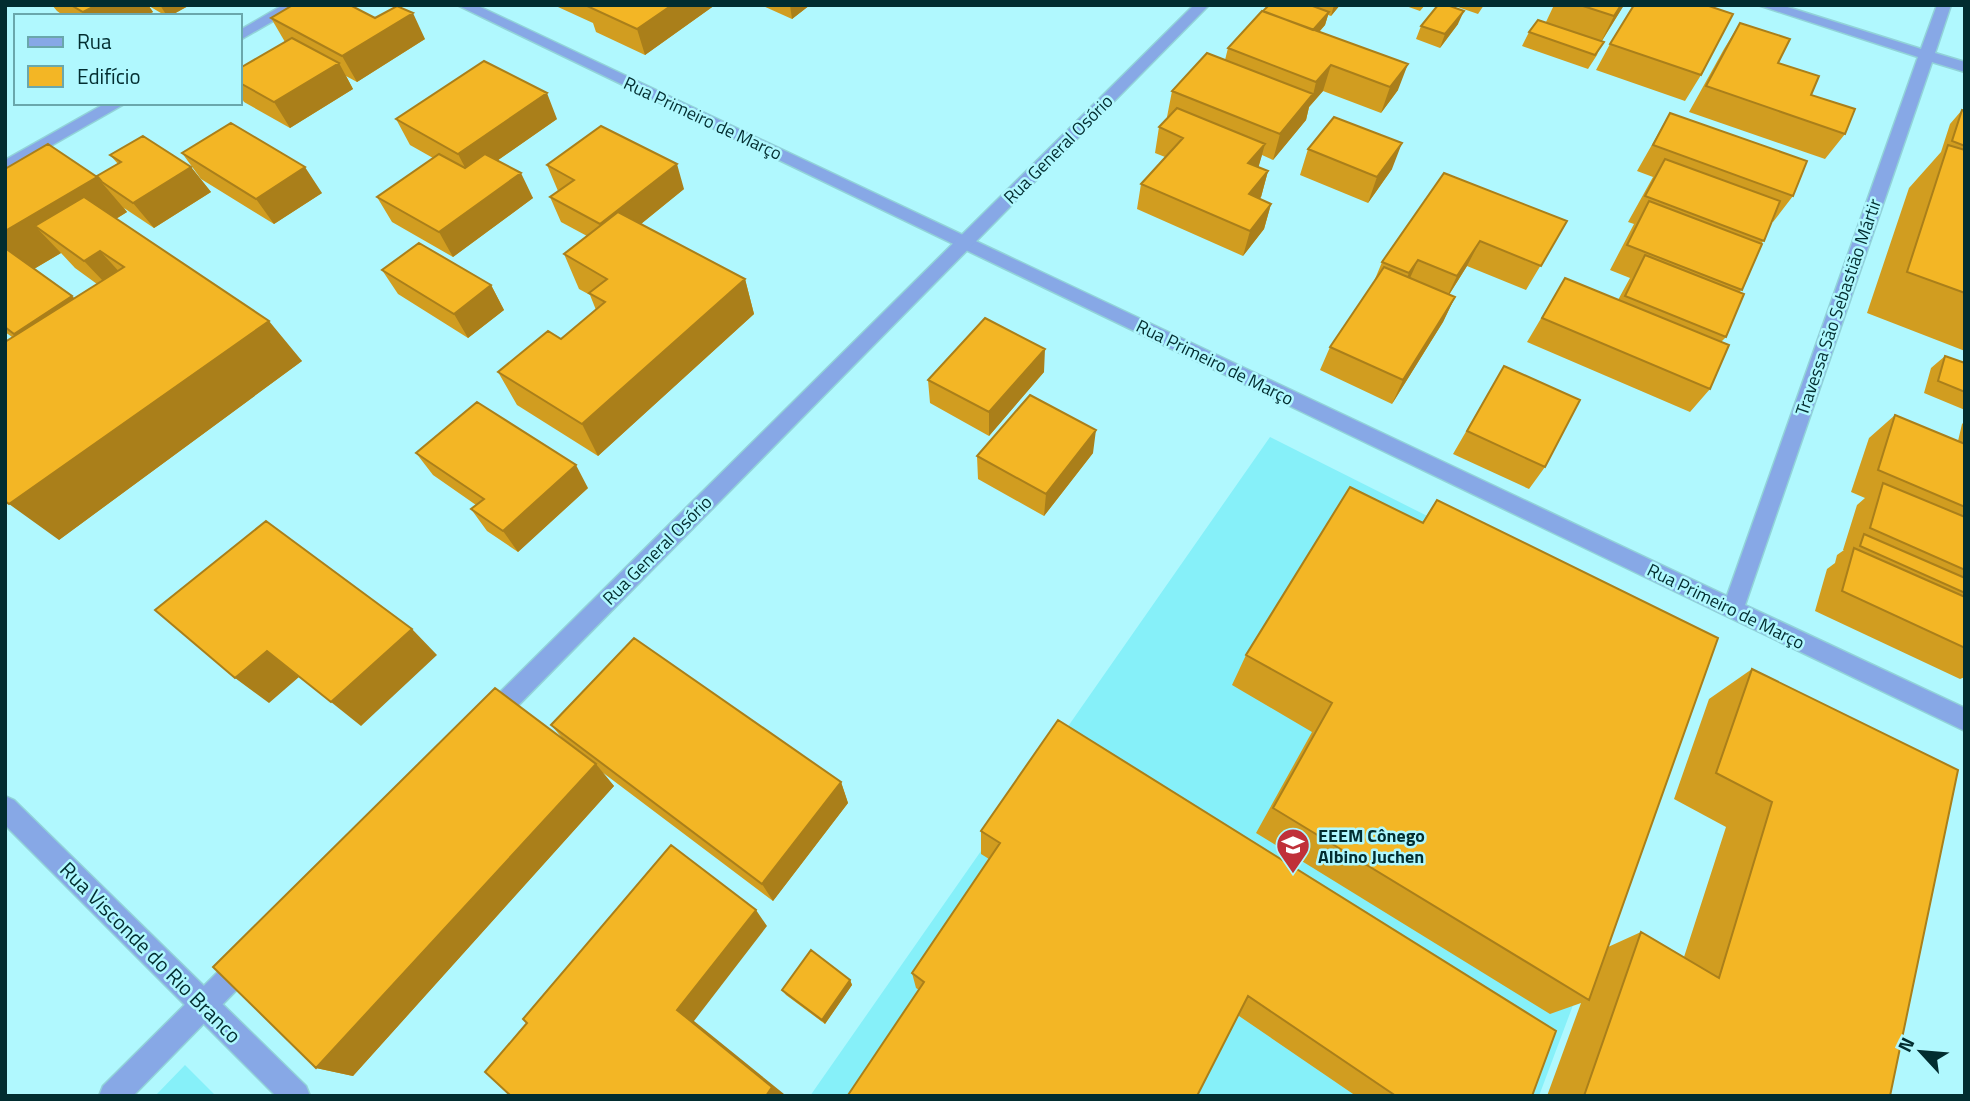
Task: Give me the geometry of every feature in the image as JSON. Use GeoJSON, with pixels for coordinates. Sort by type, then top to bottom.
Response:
{"type":"FeatureCollection","features":[{"type":"Feature","properties":{"kind":"street"},"geometry":{"type":"LineString","coordinates":[[242,35],[294,5]]}},
{"type":"Feature","properties":{"kind":"street","name":"Rua Primeiro de Março"},"geometry":{"type":"LineString","coordinates":[[464,5],[1965,720]]}},
{"type":"Feature","properties":{"kind":"street","name":"Rua General Osório"},"geometry":{"type":"LineString","coordinates":[[471,737],[1202,5]]}},
{"type":"Feature","properties":{"kind":"street"},"geometry":{"type":"LineString","coordinates":[[1765,5],[1965,67]]}},
{"type":"Feature","properties":{"kind":"street","name":"Travessa São Sebastião Mártir"},"geometry":{"type":"LineString","coordinates":[[1733,610],[1944,5]]}},
{"type":"Feature","properties":{"kind":"street"},"geometry":{"type":"LineString","coordinates":[[5,167],[114,105]]}},
{"type":"Feature","properties":{"kind":"street","name":"Rua Visconde do Rio Branco"},"geometry":{"type":"LineString","coordinates":[[5,808],[296,1096]]}},
{"type":"Feature","properties":{"kind":"street"},"geometry":{"type":"LineString","coordinates":[[113,1096],[263,945]]}},
{"type":"Feature","properties":{"kind":"shaded area","name":"EEEM Cônego Albino Juchen"},"geometry":{"type":"Polygon","coordinates":[[[1270,437],[1704,655],[1539,1096],[810,1096],[1270,437]]]}},
{"type":"Feature","properties":{"kind":"shaded area"},"geometry":{"type":"Polygon","coordinates":[[[185,1065],[216,1096],[155,1096],[185,1065]]]}},
{"type":"Feature","properties":{"kind":"building"},"geometry":{"type":"Polygon","coordinates":[[[71,5],[97,5],[83,12],[71,5]]]}},
{"type":"Feature","properties":{"kind":"building"},"geometry":{"type":"Polygon","coordinates":[[[293,5],[350,5],[375,18],[397,6],[413,13],[342,56],[271,18],[293,5]]]}},
{"type":"Feature","properties":{"kind":"building"},"geometry":{"type":"Polygon","coordinates":[[[588,5],[672,5],[637,29],[588,5]]]}},
{"type":"Feature","properties":{"kind":"building"},"geometry":{"type":"Polygon","coordinates":[[[1269,5],[1310,5],[1329,12],[1313,30],[1263,11],[1269,5]]]}},
{"type":"Feature","properties":{"kind":"building"},"geometry":{"type":"Polygon","coordinates":[[[1438,5],[1464,11],[1445,34],[1421,26],[1438,5]]]}},
{"type":"Feature","properties":{"kind":"building"},"geometry":{"type":"Polygon","coordinates":[[[1580,5],[1621,5],[1614,16],[1580,5]]]}},
{"type":"Feature","properties":{"kind":"building"},"geometry":{"type":"Polygon","coordinates":[[[1634,5],[1706,5],[1733,14],[1701,75],[1610,44],[1634,5]]]}},
{"type":"Feature","properties":{"kind":"building"},"geometry":{"type":"Polygon","coordinates":[[[1262,11],[1408,64],[1390,87],[1331,65],[1316,82],[1228,48],[1262,11]]]}},
{"type":"Feature","properties":{"kind":"building"},"geometry":{"type":"Polygon","coordinates":[[[1538,20],[1604,42],[1595,55],[1529,32],[1538,20]]]}},
{"type":"Feature","properties":{"kind":"building"},"geometry":{"type":"Polygon","coordinates":[[[1740,23],[1790,39],[1778,63],[1819,76],[1811,95],[1855,109],[1845,134],[1706,86],[1740,23]]]}},
{"type":"Feature","properties":{"kind":"building"},"geometry":{"type":"Polygon","coordinates":[[[292,38],[339,63],[274,102],[242,84],[242,67],[292,38]]]}},
{"type":"Feature","properties":{"kind":"building"},"geometry":{"type":"Polygon","coordinates":[[[1207,53],[1313,94],[1280,134],[1172,91],[1207,53]]]}},
{"type":"Feature","properties":{"kind":"building"},"geometry":{"type":"Polygon","coordinates":[[[484,61],[547,93],[458,154],[396,119],[484,61]]]}},
{"type":"Feature","properties":{"kind":"building"},"geometry":{"type":"Polygon","coordinates":[[[1177,108],[1265,144],[1248,163],[1268,171],[1249,194],[1271,204],[1250,231],[1141,184],[1183,138],[1159,127],[1177,108]]]}},
{"type":"Feature","properties":{"kind":"building"},"geometry":{"type":"Polygon","coordinates":[[[1962,110],[1965,111],[1965,146],[1952,141],[1962,110]]]}},
{"type":"Feature","properties":{"kind":"building"},"geometry":{"type":"Polygon","coordinates":[[[1670,113],[1807,161],[1793,196],[1653,145],[1670,113]]]}},
{"type":"Feature","properties":{"kind":"building"},"geometry":{"type":"Polygon","coordinates":[[[1334,117],[1402,143],[1377,177],[1308,149],[1334,117]]]}},
{"type":"Feature","properties":{"kind":"building"},"geometry":{"type":"Polygon","coordinates":[[[231,123],[305,167],[256,199],[182,153],[231,123]]]}},
{"type":"Feature","properties":{"kind":"building"},"geometry":{"type":"Polygon","coordinates":[[[601,126],[677,164],[600,224],[550,197],[574,180],[547,165],[601,126]]]}},
{"type":"Feature","properties":{"kind":"building"},"geometry":{"type":"Polygon","coordinates":[[[143,136],[191,167],[133,203],[97,176],[121,162],[110,155],[143,136]]]}},
{"type":"Feature","properties":{"kind":"building"},"geometry":{"type":"Polygon","coordinates":[[[48,144],[97,177],[5,231],[5,169],[48,144]]]}},
{"type":"Feature","properties":{"kind":"building"},"geometry":{"type":"Polygon","coordinates":[[[1948,145],[1965,150],[1965,293],[1907,272],[1948,145]]]}},
{"type":"Feature","properties":{"kind":"building"},"geometry":{"type":"Polygon","coordinates":[[[439,154],[465,168],[485,154],[521,173],[439,232],[377,197],[439,154]]]}},
{"type":"Feature","properties":{"kind":"building"},"geometry":{"type":"Polygon","coordinates":[[[1665,159],[1780,201],[1764,241],[1645,196],[1665,159]]]}},
{"type":"Feature","properties":{"kind":"building"},"geometry":{"type":"Polygon","coordinates":[[[1444,173],[1567,221],[1541,266],[1480,241],[1457,276],[1418,260],[1409,273],[1382,262],[1444,173]]]}},
{"type":"Feature","properties":{"kind":"building"},"geometry":{"type":"Polygon","coordinates":[[[84,197],[269,321],[9,504],[5,501],[5,342],[124,267],[100,251],[84,261],[35,226],[84,197]]]}},
{"type":"Feature","properties":{"kind":"building"},"geometry":{"type":"Polygon","coordinates":[[[1649,201],[1762,244],[1742,290],[1627,245],[1649,201]]]}},
{"type":"Feature","properties":{"kind":"building"},"geometry":{"type":"Polygon","coordinates":[[[618,212],[745,279],[582,424],[498,372],[548,331],[561,339],[605,302],[589,293],[607,279],[564,254],[618,212]]]}},
{"type":"Feature","properties":{"kind":"building"},"geometry":{"type":"Polygon","coordinates":[[[419,243],[491,285],[454,314],[382,270],[419,243]]]}},
{"type":"Feature","properties":{"kind":"building"},"geometry":{"type":"Polygon","coordinates":[[[5,248],[72,296],[14,334],[5,327],[5,248]]]}},
{"type":"Feature","properties":{"kind":"building"},"geometry":{"type":"Polygon","coordinates":[[[1645,255],[1744,294],[1726,337],[1625,296],[1645,255]]]}},
{"type":"Feature","properties":{"kind":"building"},"geometry":{"type":"Polygon","coordinates":[[[1384,267],[1455,297],[1403,380],[1330,347],[1384,267]]]}},
{"type":"Feature","properties":{"kind":"building"},"geometry":{"type":"Polygon","coordinates":[[[1565,278],[1729,345],[1710,389],[1542,318],[1565,278]]]}},
{"type":"Feature","properties":{"kind":"building"},"geometry":{"type":"Polygon","coordinates":[[[985,318],[1045,349],[989,412],[928,380],[985,318]]]}},
{"type":"Feature","properties":{"kind":"building"},"geometry":{"type":"Polygon","coordinates":[[[1945,356],[1965,363],[1965,392],[1938,381],[1945,356]]]}},
{"type":"Feature","properties":{"kind":"building"},"geometry":{"type":"Polygon","coordinates":[[[1504,366],[1580,400],[1545,467],[1467,431],[1504,366]]]}},
{"type":"Feature","properties":{"kind":"building"},"geometry":{"type":"Polygon","coordinates":[[[1030,395],[1096,430],[1046,494],[977,456],[1030,395]]]}},
{"type":"Feature","properties":{"kind":"building"},"geometry":{"type":"Polygon","coordinates":[[[477,402],[576,465],[503,531],[471,509],[484,499],[416,453],[477,402]]]}},
{"type":"Feature","properties":{"kind":"building"},"geometry":{"type":"Polygon","coordinates":[[[1895,415],[1965,444],[1965,507],[1878,470],[1895,415]]]}},
{"type":"Feature","properties":{"kind":"building"},"geometry":{"type":"Polygon","coordinates":[[[1883,483],[1965,517],[1965,570],[1870,528],[1883,483]]]}},
{"type":"Feature","properties":{"kind":"building"},"geometry":{"type":"Polygon","coordinates":[[[1350,487],[1423,523],[1437,500],[1718,638],[1589,1000],[1273,808],[1332,703],[1246,655],[1350,487]]]}},
{"type":"Feature","properties":{"kind":"building"},"geometry":{"type":"Polygon","coordinates":[[[266,521],[412,629],[331,702],[267,651],[235,678],[155,610],[266,521]]]}},
{"type":"Feature","properties":{"kind":"building"},"geometry":{"type":"Polygon","coordinates":[[[1864,534],[1965,578],[1965,593],[1860,546],[1864,534]]]}},
{"type":"Feature","properties":{"kind":"building"},"geometry":{"type":"Polygon","coordinates":[[[1854,548],[1965,597],[1965,648],[1842,591],[1854,548]]]}},
{"type":"Feature","properties":{"kind":"building"},"geometry":{"type":"Polygon","coordinates":[[[634,638],[841,782],[762,884],[551,725],[634,638]]]}},
{"type":"Feature","properties":{"kind":"building"},"geometry":{"type":"Polygon","coordinates":[[[1752,669],[1958,770],[1890,1096],[1584,1096],[1641,932],[1719,978],[1772,802],[1716,773],[1752,669]]]}},
{"type":"Feature","properties":{"kind":"building"},"geometry":{"type":"Polygon","coordinates":[[[495,688],[596,764],[316,1068],[213,967],[495,688]]]}},
{"type":"Feature","properties":{"kind":"building"},"geometry":{"type":"Polygon","coordinates":[[[1058,720],[1556,1031],[1532,1096],[1396,1096],[1248,996],[1197,1096],[849,1096],[924,982],[912,973],[1000,843],[981,831],[1058,720]]]}},
{"type":"Feature","properties":{"kind":"building"},"geometry":{"type":"Polygon","coordinates":[[[671,845],[756,910],[677,1010],[772,1087],[766,1096],[511,1096],[485,1072],[527,1023],[523,1019],[671,845]]]}},
{"type":"Feature","properties":{"kind":"building"},"geometry":{"type":"Polygon","coordinates":[[[811,950],[850,980],[822,1020],[782,990],[811,950]]]}},
{"type":"Feature","properties":{"kind":"place","name":"EEEM Cônego Albino Juchen"},"geometry":{"type":"Point","coordinates":[1293,875]}}]}
